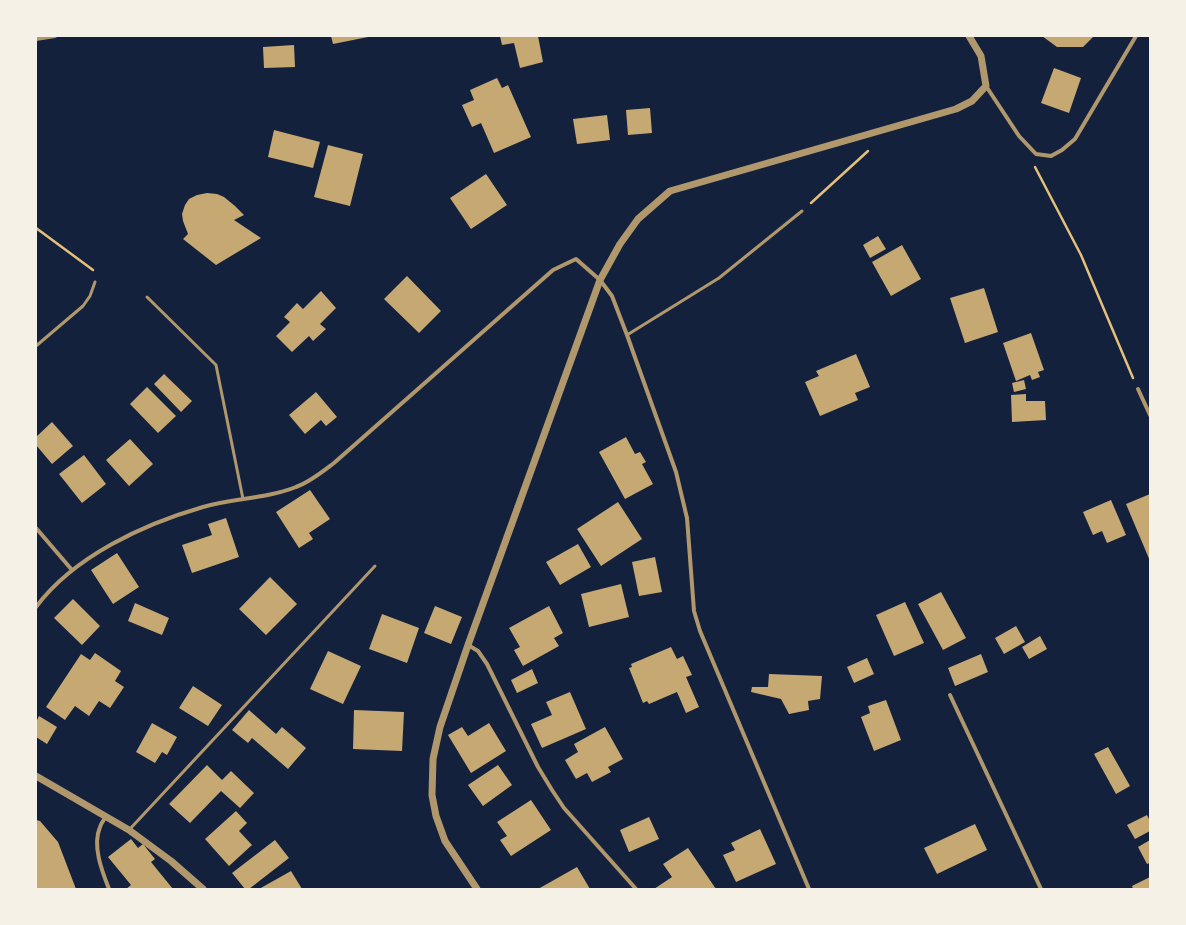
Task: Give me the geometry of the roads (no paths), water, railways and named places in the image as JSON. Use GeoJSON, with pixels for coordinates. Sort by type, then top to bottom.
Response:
{"type":"FeatureCollection","features":[{"type":"Feature","properties":{"kind":"street"},"geometry":{"type":"LineString","coordinates":[[36,39],[55,36]]}},
{"type":"Feature","properties":{"kind":"street"},"geometry":{"type":"LineString","coordinates":[[969,36],[981,56],[986,86],[1019,136],[1036,154],[1051,156],[1062,150],[1074,140],[1136,36]]}},
{"type":"Feature","properties":{"kind":"street"},"geometry":{"type":"LineString","coordinates":[[477,889],[445,841],[436,816],[432,795],[432,777],[433,760],[440,727],[468,645],[600,280],[620,244],[638,219],[670,191],[956,109],[972,101],[986,86]]}},
{"type":"Feature","properties":{"kind":"street"},"geometry":{"type":"LineString","coordinates":[[36,607],[42,599],[72,570],[109,546],[147,527],[204,507],[272,494],[296,487],[318,476],[553,270],[576,259],[600,280],[612,296],[627,334],[676,472],[687,518],[694,611],[700,631],[809,889]]}},
{"type":"Feature","properties":{"kind":"street"},"geometry":{"type":"LineString","coordinates":[[1138,389],[1150,415]]}},
{"type":"Feature","properties":{"kind":"street"},"geometry":{"type":"LineString","coordinates":[[36,528],[72,570]]}},
{"type":"Feature","properties":{"kind":"street"},"geometry":{"type":"LineString","coordinates":[[468,645],[478,651],[488,664],[538,767],[564,808],[636,889]]}},
{"type":"Feature","properties":{"kind":"street"},"geometry":{"type":"LineString","coordinates":[[950,695],[1041,889]]}},
{"type":"Feature","properties":{"kind":"street"},"geometry":{"type":"LineString","coordinates":[[36,776],[129,830],[171,861],[203,889]]}},
{"type":"Feature","properties":{"kind":"street"},"geometry":{"type":"LineString","coordinates":[[106,816],[99,828],[97,836],[100,859],[109,889]]}},
{"type":"Feature","properties":{"kind":"lane"},"geometry":{"type":"LineString","coordinates":[[627,334],[719,278],[802,211]]}},
{"type":"Feature","properties":{"kind":"lane"},"geometry":{"type":"LineString","coordinates":[[36,346],[83,306],[90,296],[95,282]]}},
{"type":"Feature","properties":{"kind":"lane"},"geometry":{"type":"LineString","coordinates":[[147,297],[216,365],[243,499]]}},
{"type":"Feature","properties":{"kind":"lane"},"geometry":{"type":"LineString","coordinates":[[129,830],[375,566]]}}]}
